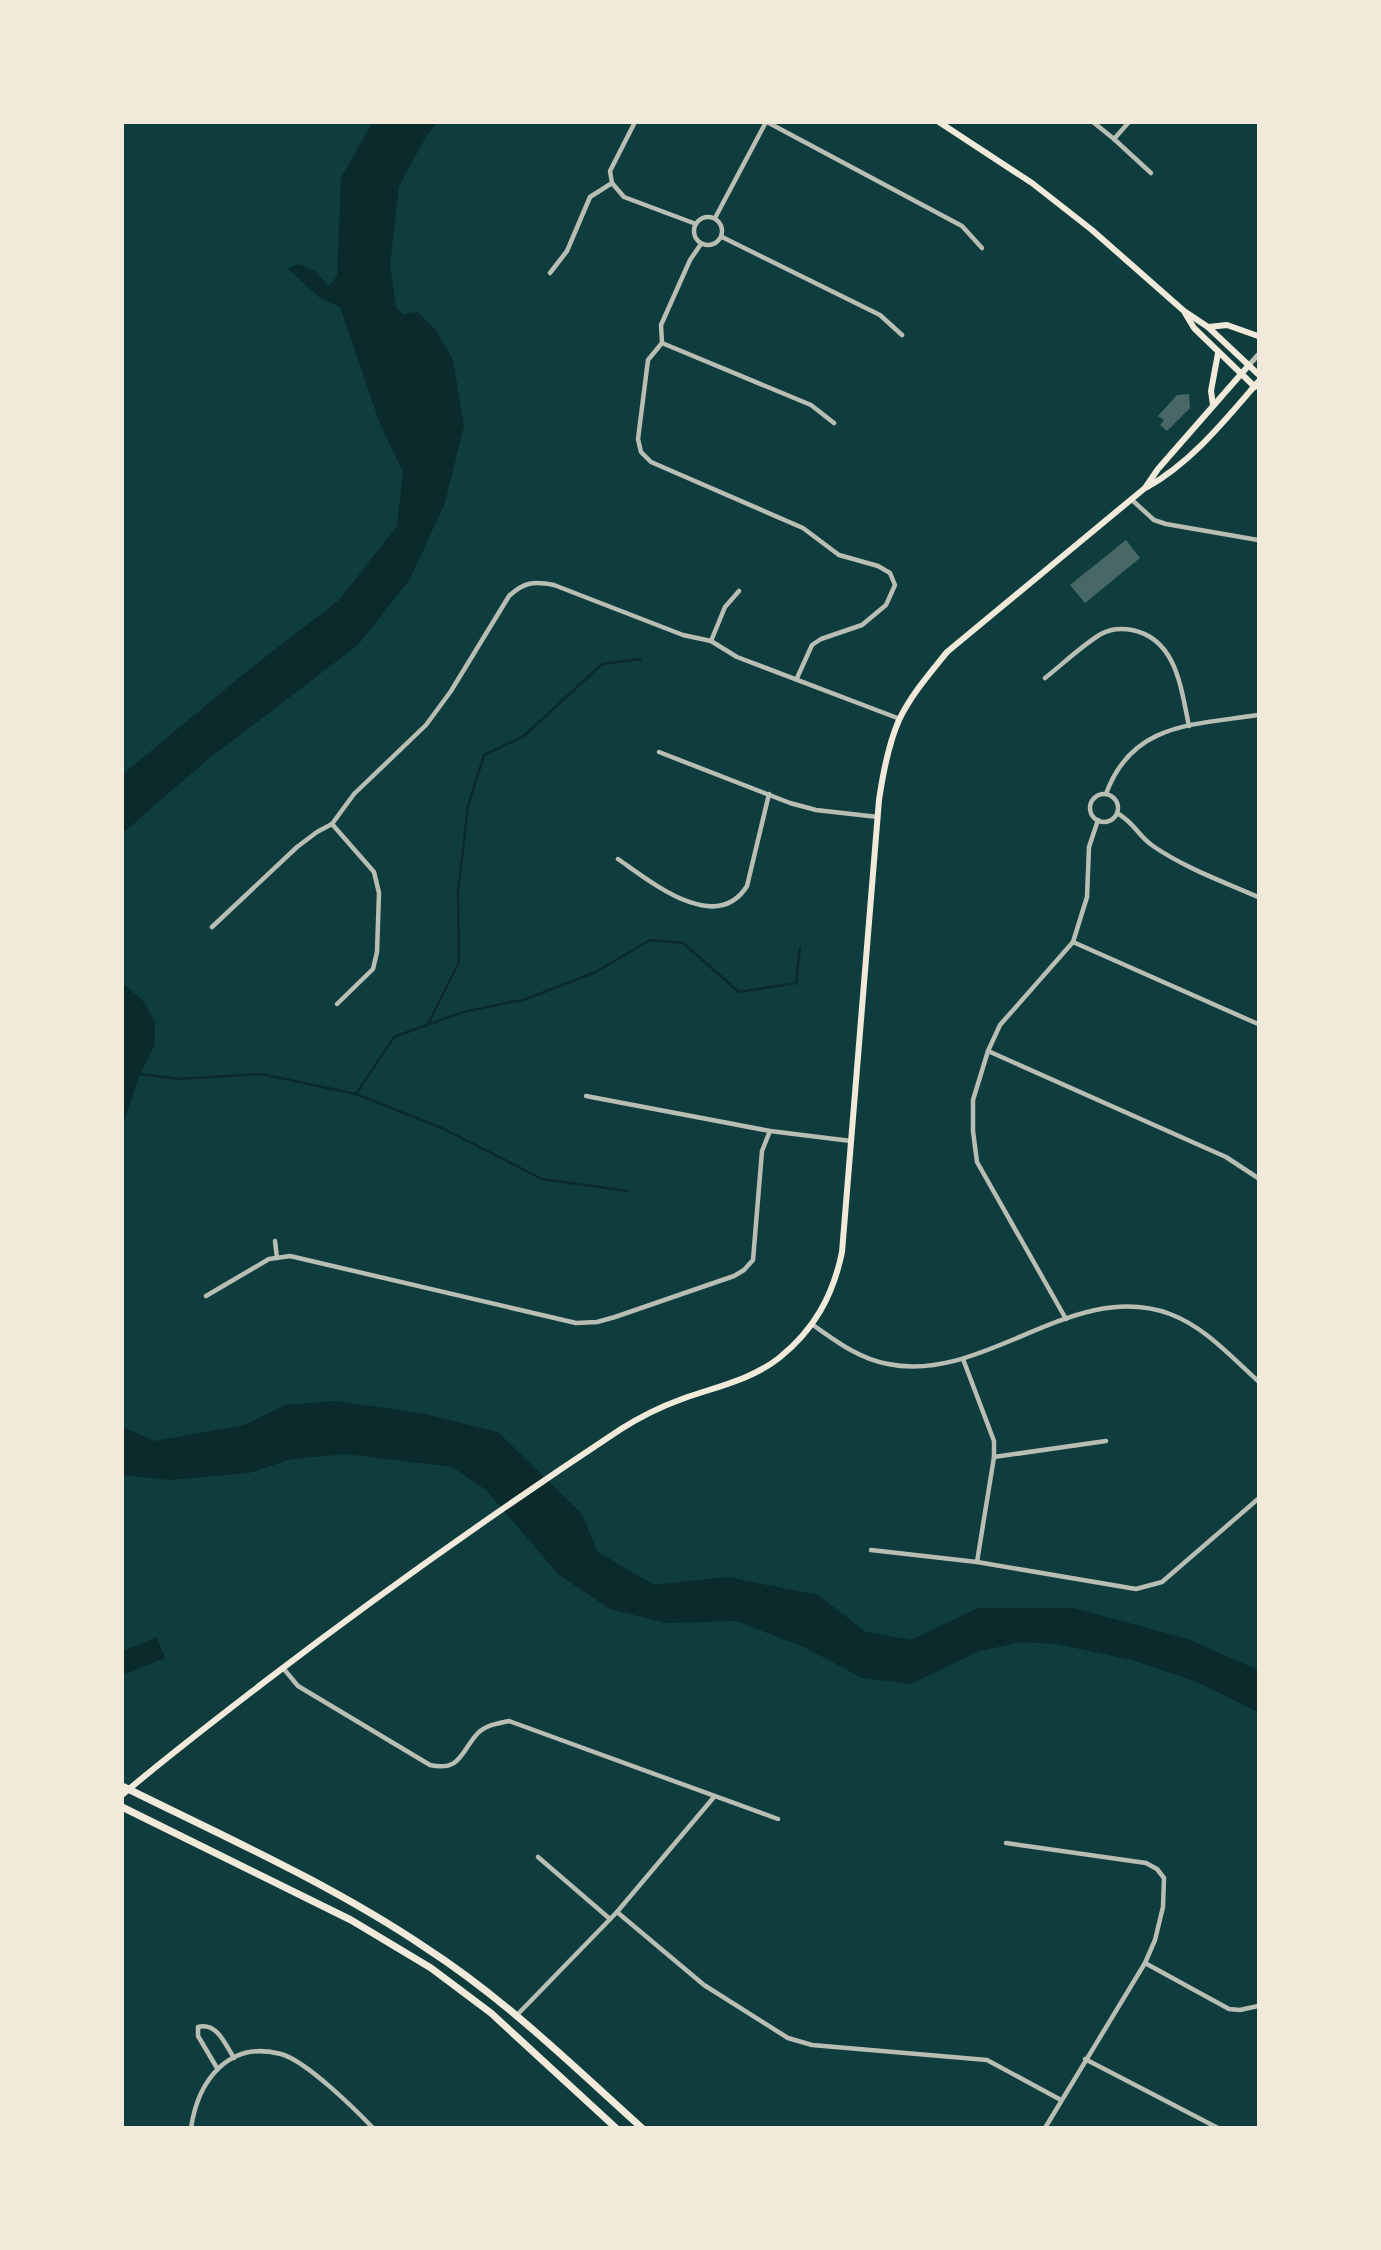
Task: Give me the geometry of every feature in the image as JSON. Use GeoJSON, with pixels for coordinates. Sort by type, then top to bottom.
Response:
{"type":"FeatureCollection","features":[{"type":"Feature","properties":{"kind":"main road"},"geometry":{"type":"LineString","coordinates":[[939,122],[1032,183],[1092,230],[1184,311],[1208,327],[1258,374]]}},
{"type":"Feature","properties":{"kind":"main road"},"geometry":{"type":"LineString","coordinates":[[1145,488],[1167,476],[1223,422],[1256,385],[1218,353],[1194,328],[1184,311]]}},
{"type":"Feature","properties":{"kind":"main road"},"geometry":{"type":"LineString","coordinates":[[1208,327],[1227,325],[1258,336]]}},
{"type":"Feature","properties":{"kind":"main road"},"geometry":{"type":"LineString","coordinates":[[1213,405],[1211,391],[1218,353]]}},
{"type":"Feature","properties":{"kind":"main road"},"geometry":{"type":"LineString","coordinates":[[642,2127],[517,2015],[428,1948],[363,1908],[125,1790],[379,1594],[624,1427],[656,1409],[753,1374],[776,1360],[813,1325],[838,1272],[842,1252],[878,817],[883,774],[900,719],[921,685],[947,652],[1145,488],[1249,365]]}},
{"type":"Feature","properties":{"kind":"main road"},"geometry":{"type":"LineString","coordinates":[[122,1807],[351,1920],[431,1968],[491,2013],[616,2127]]}},
{"type":"Feature","properties":{"kind":"street"},"geometry":{"type":"LineString","coordinates":[[635,122],[610,171],[612,183],[624,197],[696,224]]}},
{"type":"Feature","properties":{"kind":"street"},"geometry":{"type":"LineString","coordinates":[[715,218],[767,122],[962,226],[982,248]]}},
{"type":"Feature","properties":{"kind":"street"},"geometry":{"type":"LineString","coordinates":[[1093,122],[1152,173]]}},
{"type":"Feature","properties":{"kind":"street"},"geometry":{"type":"LineString","coordinates":[[1114,139],[1129,122]]}},
{"type":"Feature","properties":{"kind":"street"},"geometry":{"type":"LineString","coordinates":[[550,273],[567,251],[590,197],[612,183]]}},
{"type":"Feature","properties":{"kind":"street"},"geometry":{"type":"LineString","coordinates":[[707,217],[715,218],[723,229],[722,237],[711,246],[702,244],[694,233],[696,224],[707,217]]}},
{"type":"Feature","properties":{"kind":"street"},"geometry":{"type":"LineString","coordinates":[[722,237],[880,315],[902,335]]}},
{"type":"Feature","properties":{"kind":"street"},"geometry":{"type":"LineString","coordinates":[[702,244],[690,260],[661,325],[662,343],[648,360],[638,439],[641,452],[651,462],[803,528],[839,555],[878,566],[890,573],[895,585],[886,605],[876,615],[862,625],[821,639],[812,645],[797,678]]}},
{"type":"Feature","properties":{"kind":"street"},"geometry":{"type":"LineString","coordinates":[[662,343],[811,405],[834,423]]}},
{"type":"Feature","properties":{"kind":"street"},"geometry":{"type":"LineString","coordinates":[[1249,365],[1258,355]]}},
{"type":"Feature","properties":{"kind":"street"},"geometry":{"type":"LineString","coordinates":[[1132,500],[1154,520],[1166,524],[1258,540]]}},
{"type":"Feature","properties":{"kind":"street"},"geometry":{"type":"LineString","coordinates":[[212,927],[297,847],[332,824],[354,794],[426,725],[451,691],[509,596],[521,585],[537,582],[554,585],[683,635],[711,641],[737,657],[900,719]]}},
{"type":"Feature","properties":{"kind":"street"},"geometry":{"type":"LineString","coordinates":[[711,641],[725,607],[739,591]]}},
{"type":"Feature","properties":{"kind":"street"},"geometry":{"type":"LineString","coordinates":[[1045,678],[1102,633],[1122,628],[1144,633],[1163,647],[1177,671],[1189,726]]}},
{"type":"Feature","properties":{"kind":"street"},"geometry":{"type":"LineString","coordinates":[[1106,794],[1118,768],[1137,747],[1159,733],[1258,715]]}},
{"type":"Feature","properties":{"kind":"street"},"geometry":{"type":"LineString","coordinates":[[659,752],[816,810],[878,817]]}},
{"type":"Feature","properties":{"kind":"street"},"geometry":{"type":"LineString","coordinates":[[618,859],[665,893],[701,905],[729,904],[740,898],[747,886],[769,794]]}},
{"type":"Feature","properties":{"kind":"street"},"geometry":{"type":"LineString","coordinates":[[1106,794],[1115,799],[1117,813],[1109,821],[1098,820],[1092,815],[1090,804],[1095,797],[1106,794]]}},
{"type":"Feature","properties":{"kind":"street"},"geometry":{"type":"LineString","coordinates":[[1117,813],[1130,821],[1141,837],[1162,852],[1258,897]]}},
{"type":"Feature","properties":{"kind":"street"},"geometry":{"type":"LineString","coordinates":[[1066,1319],[977,1162],[973,1101],[1000,1026],[1073,942],[1087,897],[1089,847],[1098,820]]}},
{"type":"Feature","properties":{"kind":"street"},"geometry":{"type":"LineString","coordinates":[[332,824],[374,872],[379,893],[377,952],[373,969],[337,1004]]}},
{"type":"Feature","properties":{"kind":"street"},"geometry":{"type":"LineString","coordinates":[[1073,942],[1258,1024]]}},
{"type":"Feature","properties":{"kind":"street"},"geometry":{"type":"LineString","coordinates":[[989,1051],[1226,1157],[1258,1178]]}},
{"type":"Feature","properties":{"kind":"street"},"geometry":{"type":"LineString","coordinates":[[586,1096],[770,1131],[852,1141]]}},
{"type":"Feature","properties":{"kind":"street"},"geometry":{"type":"LineString","coordinates":[[206,1296],[250,1268],[269,1259],[290,1256],[576,1323],[597,1322],[734,1276],[744,1270],[753,1260],[762,1151],[770,1131]]}},
{"type":"Feature","properties":{"kind":"street"},"geometry":{"type":"LineString","coordinates":[[275,1241],[277,1258]]}},
{"type":"Feature","properties":{"kind":"street"},"geometry":{"type":"LineString","coordinates":[[813,1325],[858,1354],[886,1364],[910,1367],[963,1359],[1066,1319],[1102,1308],[1129,1307],[1169,1313],[1199,1328],[1258,1381]]}},
{"type":"Feature","properties":{"kind":"street"},"geometry":{"type":"LineString","coordinates":[[963,1359],[994,1441],[994,1458],[977,1562]]}},
{"type":"Feature","properties":{"kind":"street"},"geometry":{"type":"LineString","coordinates":[[994,1458],[1106,1441]]}},
{"type":"Feature","properties":{"kind":"street"},"geometry":{"type":"LineString","coordinates":[[871,1550],[977,1562],[1136,1589],[1162,1582],[1258,1499]]}},
{"type":"Feature","properties":{"kind":"street"},"geometry":{"type":"LineString","coordinates":[[283,1668],[298,1686],[430,1765],[449,1765],[461,1759],[478,1732],[493,1724],[509,1721],[778,1819]]}},
{"type":"Feature","properties":{"kind":"street"},"geometry":{"type":"LineString","coordinates":[[517,2015],[617,1912],[714,1797]]}},
{"type":"Feature","properties":{"kind":"street"},"geometry":{"type":"LineString","coordinates":[[1006,1843],[1146,1863],[1157,1868],[1164,1878],[1160,1926],[1145,1963],[1045,2127]]}},
{"type":"Feature","properties":{"kind":"street"},"geometry":{"type":"LineString","coordinates":[[537,1857],[610,1919]]}},
{"type":"Feature","properties":{"kind":"street"},"geometry":{"type":"LineString","coordinates":[[617,1912],[704,1985],[788,2038],[812,2045],[987,2060],[1061,2100]]}},
{"type":"Feature","properties":{"kind":"street"},"geometry":{"type":"LineString","coordinates":[[1145,1963],[1229,2009],[1240,2010],[1258,2006]]}},
{"type":"Feature","properties":{"kind":"street"},"geometry":{"type":"LineString","coordinates":[[217,2068],[198,2036],[198,2027],[206,2025],[214,2028],[234,2058]]}},
{"type":"Feature","properties":{"kind":"street"},"geometry":{"type":"LineString","coordinates":[[191,2127],[194,2107],[204,2083],[217,2068],[234,2058],[256,2052],[281,2054],[298,2062],[373,2127]]}},
{"type":"Feature","properties":{"kind":"street"},"geometry":{"type":"LineString","coordinates":[[1085,2059],[1218,2127]]}},
{"type":"Feature","properties":{"kind":"water"},"geometry":{"type":"Polygon","coordinates":[[[372,123],[437,123],[427,135],[399,186],[390,265],[396,307],[403,314],[418,312],[436,330],[453,360],[464,426],[445,503],[410,579],[358,645],[207,760],[123,833],[123,774],[251,668],[339,600],[397,526],[403,472],[379,421],[340,307],[321,299],[287,268],[299,264],[314,270],[329,286],[337,276],[341,178],[372,123]]]}},
{"type":"Feature","properties":{"kind":"water"},"geometry":{"type":"Polygon","coordinates":[[[123,983],[145,1003],[155,1022],[155,1045],[140,1074],[123,1125],[123,983]]]}},
{"type":"Feature","properties":{"kind":"water"},"geometry":{"type":"Polygon","coordinates":[[[336,1401],[421,1413],[498,1432],[582,1514],[598,1552],[654,1585],[727,1577],[818,1595],[866,1632],[911,1640],[978,1608],[1074,1608],[1188,1639],[1258,1670],[1258,1712],[1197,1682],[1132,1660],[1056,1644],[1023,1642],[979,1651],[911,1684],[862,1678],[804,1647],[736,1621],[665,1623],[610,1609],[559,1575],[486,1490],[452,1467],[346,1454],[292,1459],[249,1473],[170,1480],[122,1475],[122,1427],[155,1441],[244,1425],[285,1405],[336,1401]]]}},
{"type":"Feature","properties":{"kind":"water"},"geometry":{"type":"Polygon","coordinates":[[[157,1637],[165,1658],[123,1675],[123,1651],[157,1637]]]}},
{"type":"Feature","properties":{"kind":"building"},"geometry":{"type":"Polygon","coordinates":[[[1189,394],[1190,408],[1167,431],[1160,425],[1164,420],[1158,416],[1177,395],[1189,394]]]}},
{"type":"Feature","properties":{"kind":"building"},"geometry":{"type":"Polygon","coordinates":[[[1126,540],[1140,558],[1085,603],[1070,585],[1126,540]]]}},
{"type":"Feature","properties":{"kind":"waterway"},"geometry":{"type":"LineString","coordinates":[[428,1024],[459,962],[458,892],[468,806],[484,755],[524,736],[602,664],[641,659]]}},
{"type":"Feature","properties":{"kind":"waterway"},"geometry":{"type":"LineString","coordinates":[[356,1094],[394,1037],[463,1012],[526,999],[596,972],[650,940],[683,943],[739,992],[796,983],[800,948]]}},
{"type":"Feature","properties":{"kind":"waterway"},"geometry":{"type":"LineString","coordinates":[[139,1074],[178,1079],[261,1074],[356,1094],[444,1129],[542,1179],[628,1191]]}}]}
